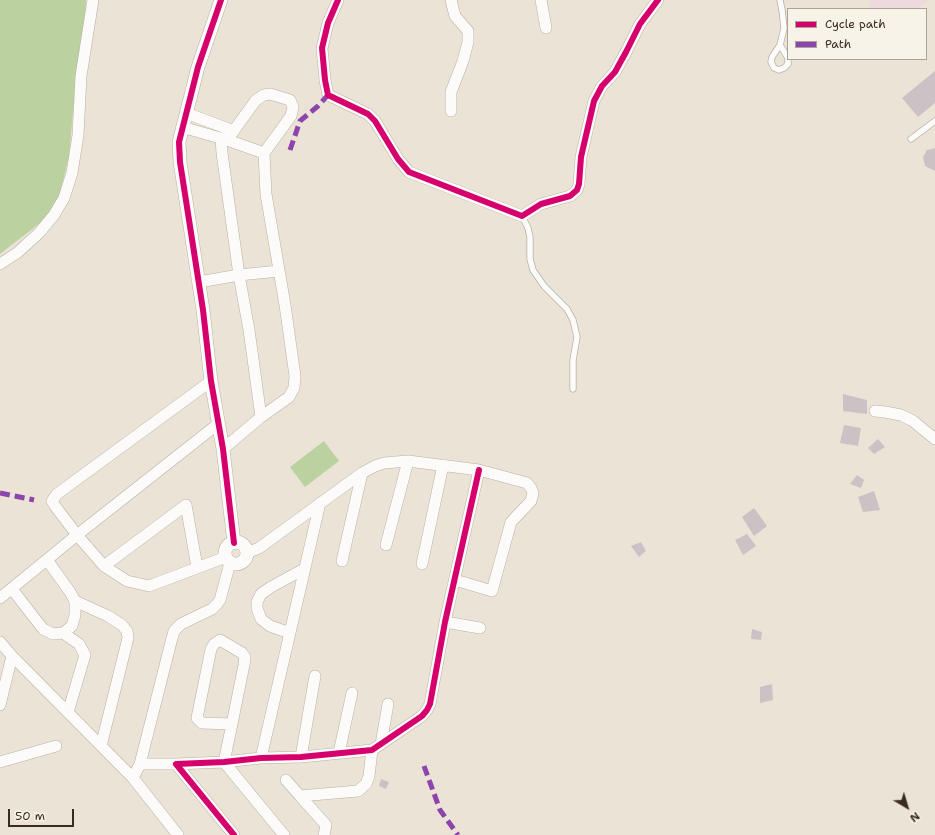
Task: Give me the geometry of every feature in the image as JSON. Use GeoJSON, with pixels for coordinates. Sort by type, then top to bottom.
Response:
{"type":"FeatureCollection","features":[{"type":"Feature","properties":{"kind":"street"},"geometry":{"type":"LineString","coordinates":[[0,264],[17,253],[39,233],[54,215],[64,198],[72,173],[78,135],[81,76],[93,0]]}},
{"type":"Feature","properties":{"kind":"street"},"geometry":{"type":"LineString","coordinates":[[221,0],[198,67],[179,142],[180,162],[199,282],[211,381],[223,449],[234,542]]}},
{"type":"Feature","properties":{"kind":"street"},"geometry":{"type":"LineString","coordinates":[[338,0],[328,23],[322,48],[328,95],[368,114],[375,121],[398,159],[409,172],[522,216],[541,204],[570,196],[577,190],[579,184],[581,157],[594,101],[602,86],[615,72],[640,24],[658,0]]}},
{"type":"Feature","properties":{"kind":"street"},"geometry":{"type":"LineString","coordinates":[[451,0],[455,16],[468,31],[468,42],[464,61],[451,92],[451,111]]}},
{"type":"Feature","properties":{"kind":"street"},"geometry":{"type":"LineString","coordinates":[[541,0],[546,28]]}},
{"type":"Feature","properties":{"kind":"street"},"geometry":{"type":"LineString","coordinates":[[223,449],[261,417],[289,397],[294,388],[295,376],[266,194],[264,153],[291,116],[293,107],[290,100],[270,94],[264,95],[256,100],[227,136],[222,153],[261,417]]}},
{"type":"Feature","properties":{"kind":"street"},"geometry":{"type":"LineString","coordinates":[[186,113],[227,136],[264,153]]}},
{"type":"Feature","properties":{"kind":"street"},"geometry":{"type":"LineString","coordinates":[[182,127],[227,136]]}},
{"type":"Feature","properties":{"kind":"street"},"geometry":{"type":"LineString","coordinates":[[199,282],[239,275],[279,271]]}},
{"type":"Feature","properties":{"kind":"street"},"geometry":{"type":"LineString","coordinates":[[211,381],[57,494],[52,500],[77,535],[104,566],[127,581],[149,586],[197,567],[228,560]]}},
{"type":"Feature","properties":{"kind":"street"},"geometry":{"type":"LineString","coordinates":[[875,411],[901,415],[913,421],[935,439]]}},
{"type":"Feature","properties":{"kind":"street"},"geometry":{"type":"LineString","coordinates":[[0,598],[77,535],[218,424]]}},
{"type":"Feature","properties":{"kind":"street"},"geometry":{"type":"LineString","coordinates":[[228,560],[233,564],[240,563],[246,557],[247,553],[259,548],[362,473],[384,463],[408,461],[479,470],[527,483],[532,488],[533,493],[531,501],[511,522],[492,591],[455,580]]}},
{"type":"Feature","properties":{"kind":"street"},"geometry":{"type":"LineString","coordinates":[[386,545],[408,461]]}},
{"type":"Feature","properties":{"kind":"street"},"geometry":{"type":"LineString","coordinates":[[422,564],[443,465]]}},
{"type":"Feature","properties":{"kind":"street"},"geometry":{"type":"LineString","coordinates":[[140,764],[224,762],[261,758],[301,757],[377,747],[422,716],[430,704],[445,622],[479,470]]}},
{"type":"Feature","properties":{"kind":"street"},"geometry":{"type":"LineString","coordinates":[[342,562],[362,473]]}},
{"type":"Feature","properties":{"kind":"street"},"geometry":{"type":"LineString","coordinates":[[261,758],[320,503]]}},
{"type":"Feature","properties":{"kind":"street"},"geometry":{"type":"LineString","coordinates":[[104,566],[186,505],[197,567]]}},
{"type":"Feature","properties":{"kind":"street"},"geometry":{"type":"LineString","coordinates":[[133,778],[140,764],[174,631],[181,624],[212,609],[220,600],[228,560],[226,550],[227,546],[234,542],[241,544],[244,546],[247,553]]}},
{"type":"Feature","properties":{"kind":"street"},"geometry":{"type":"LineString","coordinates":[[12,589],[43,629],[53,634],[63,633],[72,626],[75,615],[75,601],[47,560]]}},
{"type":"Feature","properties":{"kind":"street"},"geometry":{"type":"LineString","coordinates":[[290,633],[270,626],[260,619],[257,602],[261,594],[304,569]]}},
{"type":"Feature","properties":{"kind":"street"},"geometry":{"type":"LineString","coordinates":[[75,601],[108,616],[118,622],[127,631],[128,638],[101,746]]}},
{"type":"Feature","properties":{"kind":"street"},"geometry":{"type":"LineString","coordinates":[[445,622],[480,628]]}},
{"type":"Feature","properties":{"kind":"street"},"geometry":{"type":"LineString","coordinates":[[63,633],[79,644],[85,655],[68,712]]}},
{"type":"Feature","properties":{"kind":"street"},"geometry":{"type":"LineString","coordinates":[[224,762],[232,724],[244,665],[245,657],[242,653],[220,640],[214,644],[211,649],[197,718],[202,723],[232,724]]}},
{"type":"Feature","properties":{"kind":"street"},"geometry":{"type":"LineString","coordinates":[[0,642],[12,656],[133,778],[178,835]]}},
{"type":"Feature","properties":{"kind":"street"},"geometry":{"type":"LineString","coordinates":[[0,705],[12,656]]}},
{"type":"Feature","properties":{"kind":"street"},"geometry":{"type":"LineString","coordinates":[[301,757],[315,676]]}},
{"type":"Feature","properties":{"kind":"street"},"geometry":{"type":"LineString","coordinates":[[339,753],[352,693]]}},
{"type":"Feature","properties":{"kind":"street"},"geometry":{"type":"LineString","coordinates":[[300,796],[358,791],[366,784],[388,704]]}},
{"type":"Feature","properties":{"kind":"street"},"geometry":{"type":"LineString","coordinates":[[0,762],[56,746]]}},
{"type":"Feature","properties":{"kind":"street"},"geometry":{"type":"LineString","coordinates":[[224,762],[284,835]]}},
{"type":"Feature","properties":{"kind":"street"},"geometry":{"type":"LineString","coordinates":[[176,764],[234,835]]}},
{"type":"Feature","properties":{"kind":"street"},"geometry":{"type":"LineString","coordinates":[[286,780],[326,825],[324,835]]}},
{"type":"Feature","properties":{"kind":"lane"},"geometry":{"type":"LineString","coordinates":[[780,0],[784,28],[780,45],[772,57],[771,62],[774,68],[779,70],[788,64],[788,60]]}},
{"type":"Feature","properties":{"kind":"lane"},"geometry":{"type":"LineString","coordinates":[[780,45],[787,57]]}},
{"type":"Feature","properties":{"kind":"lane"},"geometry":{"type":"LineString","coordinates":[[910,139],[935,120]]}},
{"type":"Feature","properties":{"kind":"lane"},"geometry":{"type":"LineString","coordinates":[[522,216],[528,228],[530,237],[530,259],[533,270],[544,286],[567,309],[573,320],[577,337],[573,360],[573,389]]}},
{"type":"Feature","properties":{"kind":"shaded area"},"geometry":{"type":"Polygon","coordinates":[[[871,0],[929,0],[920,8],[869,8],[871,0]]]}},
{"type":"Feature","properties":{"kind":"green space"},"geometry":{"type":"Polygon","coordinates":[[[0,0],[86,0],[69,156],[59,198],[44,220],[0,254],[0,0]]]}},
{"type":"Feature","properties":{"kind":"green space"},"geometry":{"type":"Polygon","coordinates":[[[324,441],[339,461],[305,487],[290,467],[324,441]]]}},
{"type":"Feature","properties":{"kind":"building"},"geometry":{"type":"Polygon","coordinates":[[[935,71],[935,103],[918,117],[902,98],[935,71]]]}},
{"type":"Feature","properties":{"kind":"building"},"geometry":{"type":"Polygon","coordinates":[[[935,148],[935,171],[925,166],[923,157],[927,150],[935,148]]]}},
{"type":"Feature","properties":{"kind":"building"},"geometry":{"type":"Polygon","coordinates":[[[843,394],[867,400],[867,414],[843,411],[843,394]]]}},
{"type":"Feature","properties":{"kind":"building"},"geometry":{"type":"Polygon","coordinates":[[[844,425],[861,428],[858,446],[840,443],[844,425]]]}},
{"type":"Feature","properties":{"kind":"building"},"geometry":{"type":"Polygon","coordinates":[[[878,439],[885,447],[874,454],[868,448],[878,439]]]}},
{"type":"Feature","properties":{"kind":"building"},"geometry":{"type":"Polygon","coordinates":[[[857,475],[864,480],[861,488],[850,484],[857,475]]]}},
{"type":"Feature","properties":{"kind":"building"},"geometry":{"type":"Polygon","coordinates":[[[874,491],[880,510],[863,512],[858,497],[874,491]]]}},
{"type":"Feature","properties":{"kind":"building"},"geometry":{"type":"Polygon","coordinates":[[[754,508],[767,526],[754,536],[742,517],[754,508]]]}},
{"type":"Feature","properties":{"kind":"building"},"geometry":{"type":"Polygon","coordinates":[[[747,534],[756,546],[743,555],[735,540],[747,534]]]}},
{"type":"Feature","properties":{"kind":"building"},"geometry":{"type":"Polygon","coordinates":[[[641,542],[646,551],[639,557],[631,546],[641,542]]]}},
{"type":"Feature","properties":{"kind":"building"},"geometry":{"type":"Polygon","coordinates":[[[752,629],[762,632],[761,640],[751,639],[752,629]]]}},
{"type":"Feature","properties":{"kind":"building"},"geometry":{"type":"Polygon","coordinates":[[[772,684],[773,700],[760,703],[760,687],[772,684]]]}},
{"type":"Feature","properties":{"kind":"building"},"geometry":{"type":"Polygon","coordinates":[[[381,779],[389,782],[386,789],[379,786],[381,779]]]}},
{"type":"Feature","properties":{"kind":"marked path"},"geometry":{"type":"LineString","coordinates":[[290,150],[300,121],[318,106],[328,95]]}},
{"type":"Feature","properties":{"kind":"marked path"},"geometry":{"type":"LineString","coordinates":[[0,493],[34,500]]}},
{"type":"Feature","properties":{"kind":"marked path"},"geometry":{"type":"LineString","coordinates":[[424,766],[440,810],[458,835]]}},
{"type":"Feature","properties":{"kind":"cycle path"},"geometry":{"type":"LineString","coordinates":[[221,0],[198,67],[179,142],[180,162],[203,310],[211,381],[223,449],[234,543]]}},
{"type":"Feature","properties":{"kind":"cycle path"},"geometry":{"type":"LineString","coordinates":[[338,0],[328,23],[322,48],[328,95],[368,114],[375,121],[398,159],[409,172],[522,216],[541,204],[570,196],[577,190],[579,184],[581,157],[594,101],[602,86],[615,72],[640,24],[658,0]]}},
{"type":"Feature","properties":{"kind":"cycle path"},"geometry":{"type":"LineString","coordinates":[[234,835],[176,764],[224,762],[261,758],[301,757],[372,750],[422,716],[427,710],[430,704],[445,622],[479,470]]}}]}
